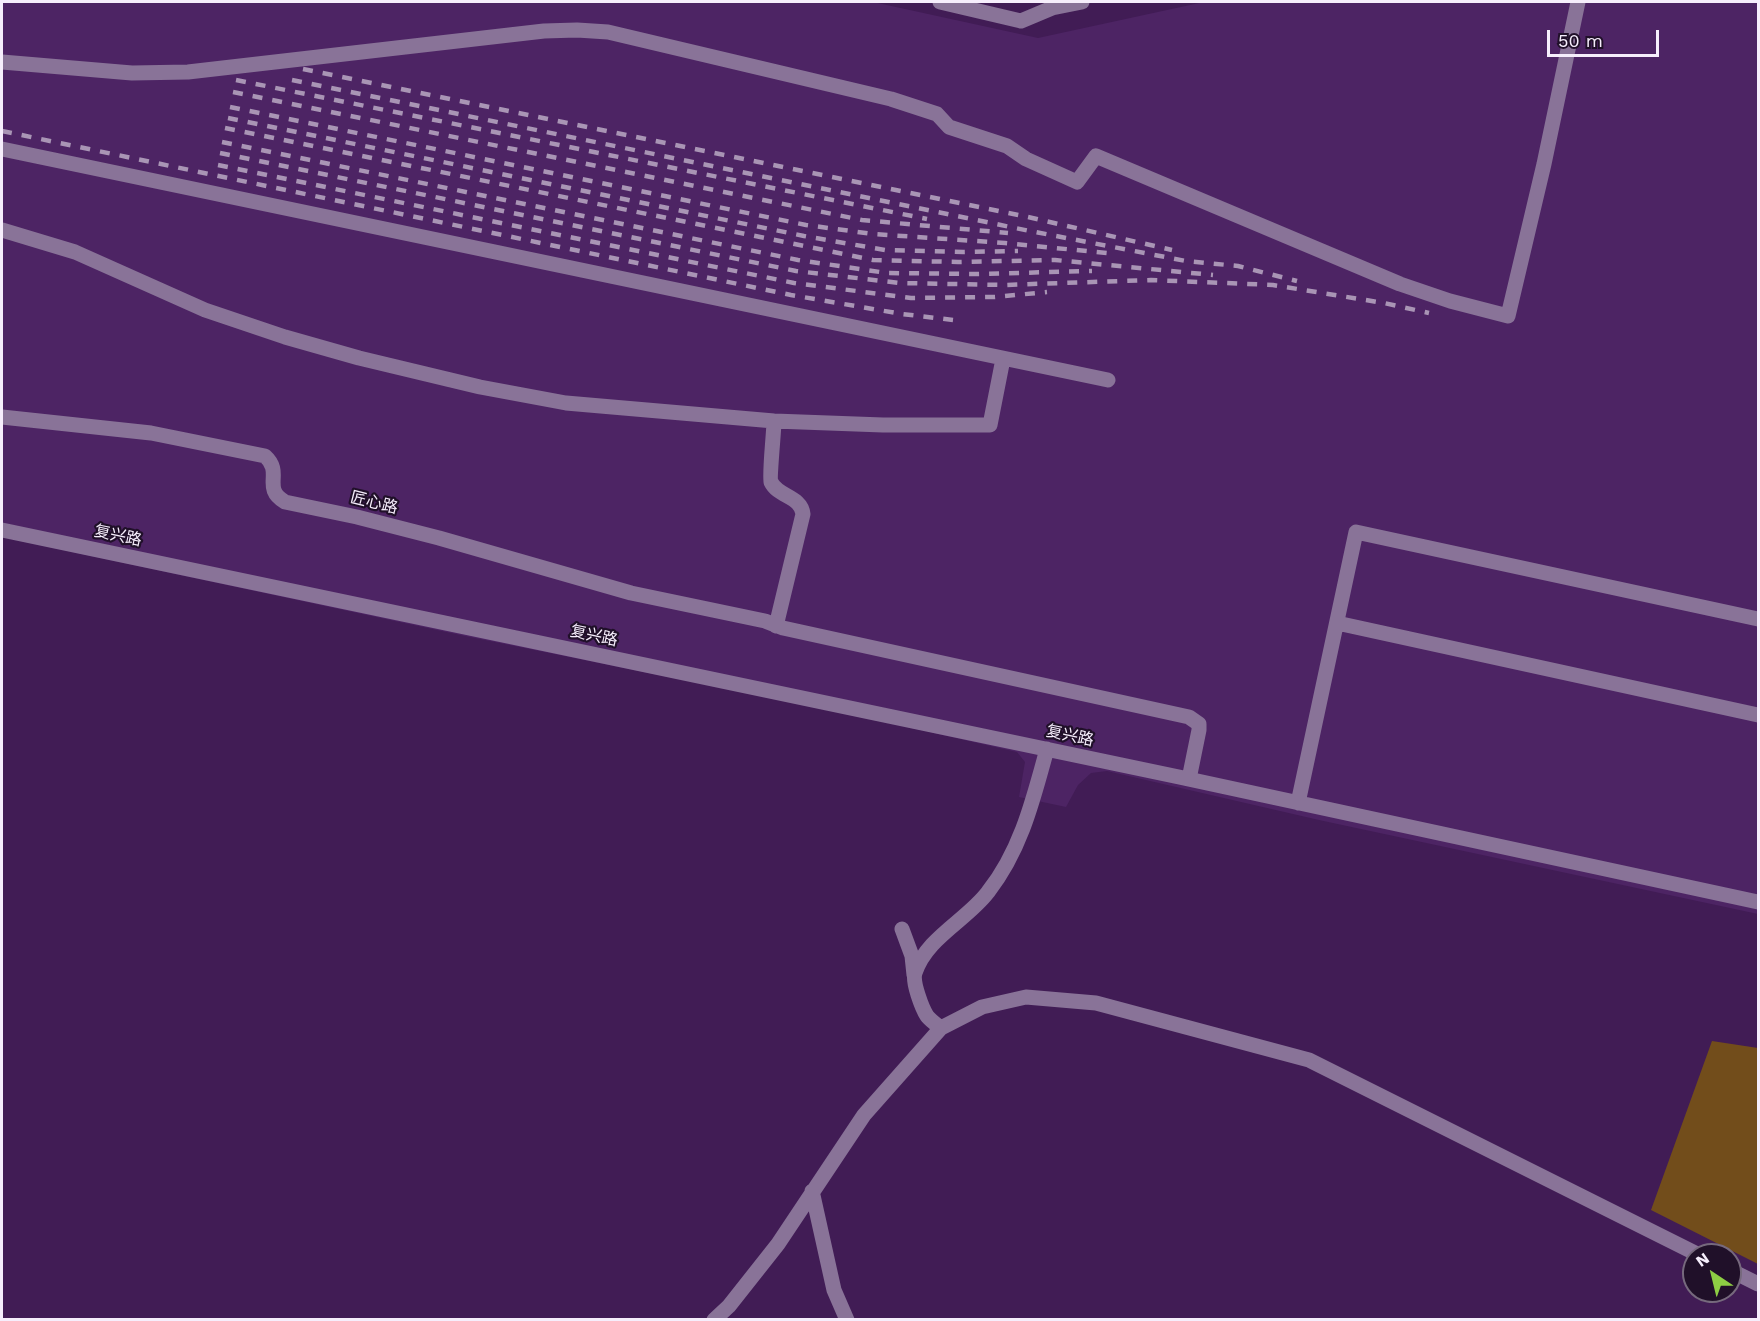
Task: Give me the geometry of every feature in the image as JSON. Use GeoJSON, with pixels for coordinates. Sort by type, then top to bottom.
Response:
{"type":"FeatureCollection","features":[{"type":"Feature","properties":{"kind":"street"},"geometry":{"type":"LineString","coordinates":[[940,2],[1021,21],[1052,8],[1082,2]]}},
{"type":"Feature","properties":{"kind":"street"},"geometry":{"type":"LineString","coordinates":[[1021,21],[1044,2]]}},
{"type":"Feature","properties":{"kind":"street"},"geometry":{"type":"LineString","coordinates":[[2,62],[132,73],[188,72],[544,32],[577,30],[608,32],[891,99],[937,114],[949,127],[1007,146],[1026,159],[1077,182],[1096,156],[1400,284],[1450,301],[1508,316],[1544,164],[1578,2]]}},
{"type":"Feature","properties":{"kind":"street"},"geometry":{"type":"LineString","coordinates":[[2,149],[1107,380]]}},
{"type":"Feature","properties":{"kind":"street"},"geometry":{"type":"LineString","coordinates":[[2,230],[75,252],[205,310],[285,337],[359,358],[480,387],[566,403],[774,421],[883,425],[990,425],[1003,359]]}},
{"type":"Feature","properties":{"kind":"street","name":"匠心路"},"geometry":{"type":"LineString","coordinates":[[2,417],[151,433],[265,456],[271,462],[274,472],[272,489],[276,496],[285,501],[439,538],[631,592],[770,623]]}},
{"type":"Feature","properties":{"kind":"street"},"geometry":{"type":"LineString","coordinates":[[774,421],[770,478],[776,488],[800,504],[803,514],[770,623],[1189,717],[1199,724],[1199,730],[1184,778]]}},
{"type":"Feature","properties":{"kind":"street","name":"复兴路"},"geometry":{"type":"LineString","coordinates":[[2,530],[1184,778],[1758,902]]}},
{"type":"Feature","properties":{"kind":"street"},"geometry":{"type":"LineString","coordinates":[[1298,803],[1356,532],[1758,619]]}},
{"type":"Feature","properties":{"kind":"street"},"geometry":{"type":"LineString","coordinates":[[1337,623],[1758,715]]}},
{"type":"Feature","properties":{"kind":"street"},"geometry":{"type":"LineString","coordinates":[[914,975],[925,954],[986,895],[1006,868],[1018,843],[1033,800],[1047,749]]}},
{"type":"Feature","properties":{"kind":"street"},"geometry":{"type":"LineString","coordinates":[[902,929],[912,956],[919,999],[928,1017],[941,1028]]}},
{"type":"Feature","properties":{"kind":"street"},"geometry":{"type":"LineString","coordinates":[[714,1320],[729,1305],[778,1244],[864,1115],[941,1028],[982,1007],[1026,997],[1096,1003],[1310,1060],[1682,1246]]}},
{"type":"Feature","properties":{"kind":"street"},"geometry":{"type":"LineString","coordinates":[[812,1191],[834,1290],[847,1320]]}},
{"type":"Feature","properties":{"kind":"street"},"geometry":{"type":"LineString","coordinates":[[1742,1276],[1758,1284]]}},
{"type":"Feature","properties":{"kind":"shaded area"},"geometry":{"type":"Polygon","coordinates":[[[2,2],[873,2],[1038,38],[1204,2],[1758,2],[1758,914],[1319,820],[1107,771],[1091,773],[1078,785],[1066,807],[1019,797],[1025,762],[1017,752],[837,711],[465,636],[2,537],[2,2]]]}},
{"type":"Feature","properties":{"kind":"shaded area"},"geometry":{"type":"Polygon","coordinates":[[[1712,1041],[1758,1048],[1758,1264],[1742,1256],[1742,1243],[1716,1243],[1651,1210],[1712,1041]]]}},
{"type":"Feature","properties":{"kind":"railway"},"geometry":{"type":"LineString","coordinates":[[303,69],[1028,217],[1172,250]]}},
{"type":"Feature","properties":{"kind":"railway"},"geometry":{"type":"LineString","coordinates":[[236,80],[927,219]]}},
{"type":"Feature","properties":{"kind":"railway"},"geometry":{"type":"LineString","coordinates":[[292,80],[1030,231],[1186,261],[1238,266],[1297,281]]}},
{"type":"Feature","properties":{"kind":"railway"},"geometry":{"type":"LineString","coordinates":[[233,92],[862,220],[1008,233]]}},
{"type":"Feature","properties":{"kind":"railway"},"geometry":{"type":"LineString","coordinates":[[230,107],[806,225],[873,234],[1005,243],[1116,254]]}},
{"type":"Feature","properties":{"kind":"railway"},"geometry":{"type":"LineString","coordinates":[[228,118],[804,236],[885,250],[1018,251]]}},
{"type":"Feature","properties":{"kind":"railway"},"geometry":{"type":"LineString","coordinates":[[225,128],[873,260],[958,262],[1055,260],[1213,275]]}},
{"type":"Feature","properties":{"kind":"railway"},"geometry":{"type":"LineString","coordinates":[[2,131],[791,295],[902,314],[953,320]]}},
{"type":"Feature","properties":{"kind":"railway"},"geometry":{"type":"LineString","coordinates":[[222,142],[798,260],[887,273],[976,274],[1092,271]]}},
{"type":"Feature","properties":{"kind":"railway"},"geometry":{"type":"LineString","coordinates":[[220,153],[796,271],[900,283],[1004,285],[1151,280],[1273,285],[1384,303],[1429,313]]}},
{"type":"Feature","properties":{"kind":"railway"},"geometry":{"type":"LineString","coordinates":[[218,165],[794,283],[911,298],[995,297],[1047,292]]}}]}
